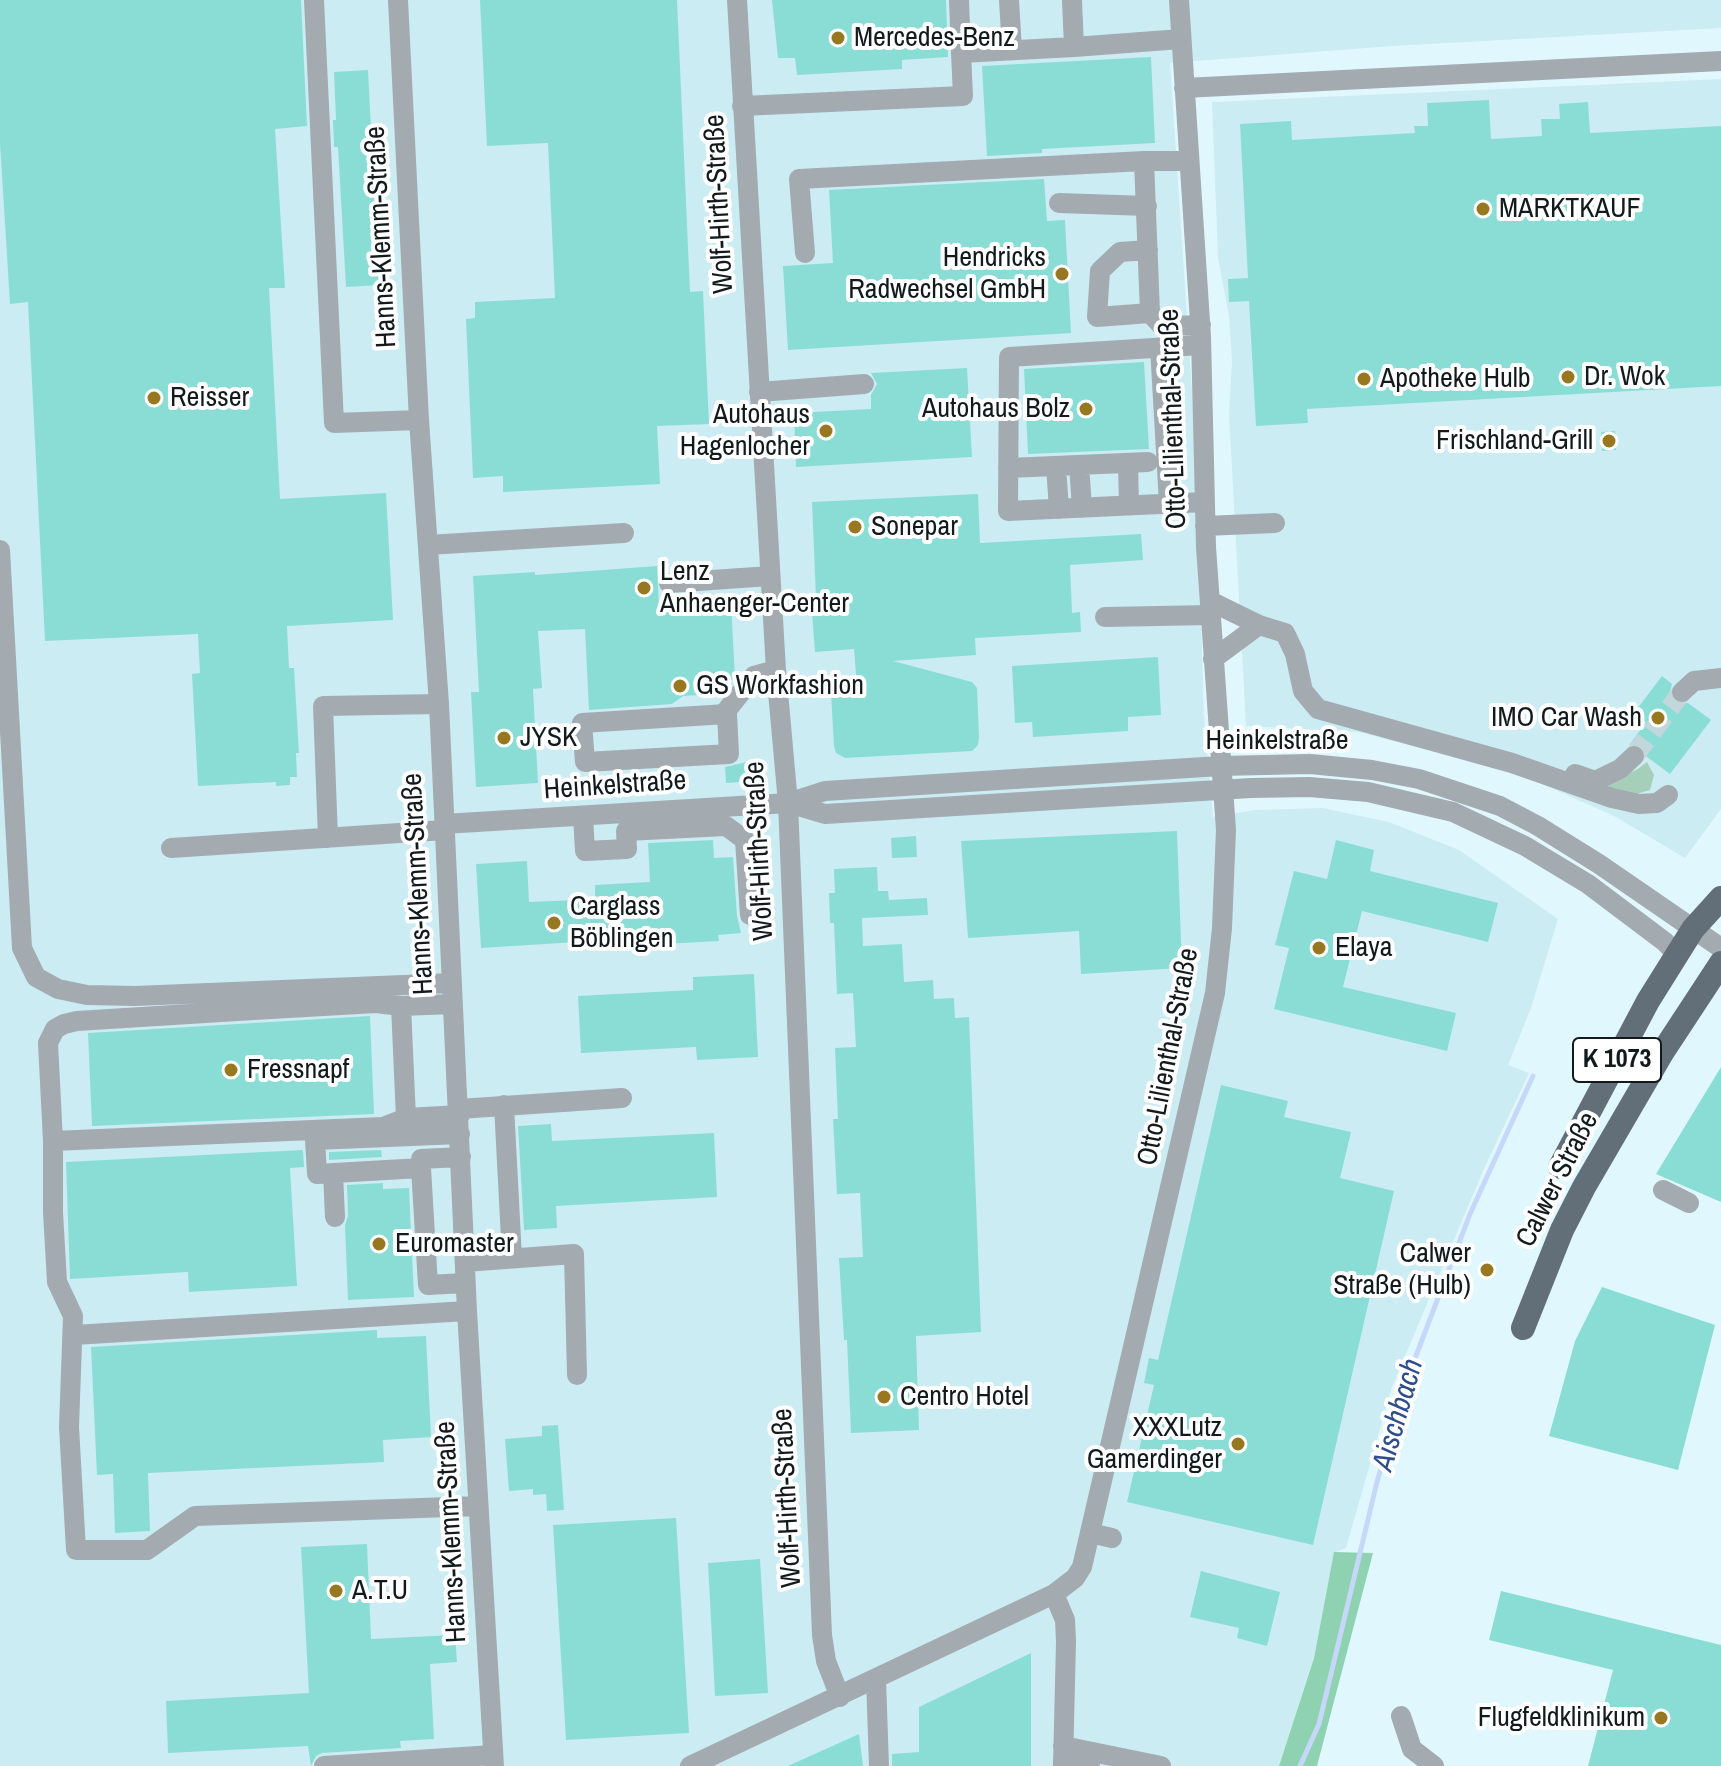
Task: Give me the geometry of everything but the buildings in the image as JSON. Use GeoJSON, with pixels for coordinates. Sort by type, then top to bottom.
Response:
{"type":"FeatureCollection","features":[{"type":"Feature","properties":{"kind":"main road","name":"K 1073"},"geometry":{"type":"LineString","coordinates":[[1677,955],[1693,929],[1721,898]]}},
{"type":"Feature","properties":{"kind":"main road"},"geometry":{"type":"LineString","coordinates":[[1677,955],[1715,989]]}},
{"type":"Feature","properties":{"kind":"main road","name":"Calwer Straße"},"geometry":{"type":"LineString","coordinates":[[1560,1167],[1641,1013],[1677,955]]}},
{"type":"Feature","properties":{"kind":"main road","name":"K 1073"},"geometry":{"type":"LineString","coordinates":[[1715,989],[1721,963]]}},
{"type":"Feature","properties":{"kind":"main road","name":"Calwer Straße"},"geometry":{"type":"LineString","coordinates":[[1523,1328],[1562,1230],[1584,1187],[1662,1053],[1715,989]]}},
{"type":"Feature","properties":{"kind":"street"},"geometry":{"type":"LineString","coordinates":[[314,0],[334,423],[419,420]]}},
{"type":"Feature","properties":{"kind":"street","name":"Hanns-Klemm-Straße"},"geometry":{"type":"LineString","coordinates":[[398,0],[419,420],[439,704],[467,1311],[494,1760]]}},
{"type":"Feature","properties":{"kind":"street","name":"Wolf-Hirth-Straße"},"geometry":{"type":"LineString","coordinates":[[737,0],[770,576],[788,803],[822,1635],[826,1661],[840,1697]]}},
{"type":"Feature","properties":{"kind":"street"},"geometry":{"type":"LineString","coordinates":[[742,106],[963,96],[959,0]]}},
{"type":"Feature","properties":{"kind":"street"},"geometry":{"type":"LineString","coordinates":[[1009,0],[1012,50]]}},
{"type":"Feature","properties":{"kind":"street"},"geometry":{"type":"LineString","coordinates":[[1072,0],[1074,47]]}},
{"type":"Feature","properties":{"kind":"street","name":"Otto-Lilienthal-Straße"},"geometry":{"type":"LineString","coordinates":[[1054,1594],[1075,1578],[1082,1567],[1215,993],[1222,928],[1226,830],[1205,526],[1201,335],[1179,0]]}},
{"type":"Feature","properties":{"kind":"street"},"geometry":{"type":"LineString","coordinates":[[961,53],[1181,39]]}},
{"type":"Feature","properties":{"kind":"street"},"geometry":{"type":"LineString","coordinates":[[1184,88],[1721,61]]}},
{"type":"Feature","properties":{"kind":"street"},"geometry":{"type":"LineString","coordinates":[[1144,161],[1150,313],[1162,326],[1201,335]]}},
{"type":"Feature","properties":{"kind":"street"},"geometry":{"type":"LineString","coordinates":[[805,253],[799,179],[1189,161]]}},
{"type":"Feature","properties":{"kind":"street"},"geometry":{"type":"LineString","coordinates":[[1059,203],[1147,206]]}},
{"type":"Feature","properties":{"kind":"street"},"geometry":{"type":"LineString","coordinates":[[1148,250],[1120,252],[1100,271],[1097,317],[1150,313]]}},
{"type":"Feature","properties":{"kind":"street"},"geometry":{"type":"LineString","coordinates":[[1201,335],[1160,347],[1009,357],[1008,511],[1204,502]]}},
{"type":"Feature","properties":{"kind":"street"},"geometry":{"type":"LineString","coordinates":[[1160,347],[1169,504]]}},
{"type":"Feature","properties":{"kind":"street"},"geometry":{"type":"LineString","coordinates":[[759,392],[864,384]]}},
{"type":"Feature","properties":{"kind":"street"},"geometry":{"type":"LineString","coordinates":[[1008,468],[1138,462],[1129,505]]}},
{"type":"Feature","properties":{"kind":"street"},"geometry":{"type":"LineString","coordinates":[[1079,465],[1082,508]]}},
{"type":"Feature","properties":{"kind":"street"},"geometry":{"type":"LineString","coordinates":[[1056,466],[1059,509]]}},
{"type":"Feature","properties":{"kind":"street"},"geometry":{"type":"LineString","coordinates":[[1205,526],[1275,523]]}},
{"type":"Feature","properties":{"kind":"street"},"geometry":{"type":"LineString","coordinates":[[428,545],[624,533]]}},
{"type":"Feature","properties":{"kind":"street"},"geometry":{"type":"LineString","coordinates":[[0,550],[22,948],[36,977],[58,989],[87,995],[452,993]]}},
{"type":"Feature","properties":{"kind":"street"},"geometry":{"type":"LineString","coordinates":[[669,583],[770,576]]}},
{"type":"Feature","properties":{"kind":"street"},"geometry":{"type":"LineString","coordinates":[[1105,617],[1211,608],[1285,633],[1295,654],[1303,691],[1318,709],[1482,755],[1595,781],[1620,769],[1634,756]]}},
{"type":"Feature","properties":{"kind":"street"},"geometry":{"type":"LineString","coordinates":[[1213,659],[1259,625]]}},
{"type":"Feature","properties":{"kind":"street"},"geometry":{"type":"LineString","coordinates":[[727,714],[582,723],[585,762],[729,754],[727,710],[754,676],[776,670]]}},
{"type":"Feature","properties":{"kind":"street"},"geometry":{"type":"LineString","coordinates":[[1682,692],[1694,681],[1721,678]]}},
{"type":"Feature","properties":{"kind":"street"},"geometry":{"type":"LineString","coordinates":[[328,838],[323,706],[439,704]]}},
{"type":"Feature","properties":{"kind":"street","name":"Heinkelstraße"},"geometry":{"type":"LineString","coordinates":[[171,848],[401,834],[444,827],[788,803],[825,791],[1220,766],[1310,764],[1372,770],[1419,779],[1500,806],[1538,826],[1721,948]]}},
{"type":"Feature","properties":{"kind":"street"},"geometry":{"type":"LineString","coordinates":[[1559,775],[1639,804],[1657,803],[1668,795]]}},
{"type":"Feature","properties":{"kind":"street","name":"Heinkelstraße"},"geometry":{"type":"LineString","coordinates":[[788,803],[825,814],[1222,790],[1309,787],[1368,792],[1453,812],[1525,846],[1588,884],[1665,942],[1677,955]]}},
{"type":"Feature","properties":{"kind":"street"},"geometry":{"type":"LineString","coordinates":[[583,816],[585,851],[627,849],[626,831],[726,826],[745,840],[750,915]]}},
{"type":"Feature","properties":{"kind":"street"},"geometry":{"type":"LineString","coordinates":[[452,993],[401,1006],[376,1003],[64,1024],[55,1029],[48,1043],[53,1212],[57,1282],[70,1304],[74,1335],[69,1427],[76,1550],[147,1550],[195,1516],[478,1506]]}},
{"type":"Feature","properties":{"kind":"street"},"geometry":{"type":"LineString","coordinates":[[400,1169],[401,1006]]}},
{"type":"Feature","properties":{"kind":"street"},"geometry":{"type":"LineString","coordinates":[[421,1168],[317,1174],[315,1140],[460,1119],[504,1105],[622,1098]]}},
{"type":"Feature","properties":{"kind":"street"},"geometry":{"type":"LineString","coordinates":[[504,1105],[512,1258]]}},
{"type":"Feature","properties":{"kind":"street"},"geometry":{"type":"LineString","coordinates":[[53,1141],[402,1127]]}},
{"type":"Feature","properties":{"kind":"street"},"geometry":{"type":"LineString","coordinates":[[461,1157],[421,1159],[428,1285],[512,1258],[574,1254],[577,1375]]}},
{"type":"Feature","properties":{"kind":"street"},"geometry":{"type":"LineString","coordinates":[[333,1173],[335,1217]]}},
{"type":"Feature","properties":{"kind":"street"},"geometry":{"type":"LineString","coordinates":[[1663,1190],[1689,1203]]}},
{"type":"Feature","properties":{"kind":"street"},"geometry":{"type":"LineString","coordinates":[[74,1335],[467,1311]]}},
{"type":"Feature","properties":{"kind":"street"},"geometry":{"type":"LineString","coordinates":[[1090,1533],[1112,1538]]}},
{"type":"Feature","properties":{"kind":"street"},"geometry":{"type":"LineString","coordinates":[[690,1766],[718,1760],[876,1679],[1054,1594],[1065,1620],[1063,1757]]}},
{"type":"Feature","properties":{"kind":"street"},"geometry":{"type":"LineString","coordinates":[[876,1679],[879,1766]]}},
{"type":"Feature","properties":{"kind":"street"},"geometry":{"type":"LineString","coordinates":[[1401,1716],[1412,1749],[1434,1766]]}},
{"type":"Feature","properties":{"kind":"street"},"geometry":{"type":"LineString","coordinates":[[1063,1757],[1090,1766]]}},
{"type":"Feature","properties":{"kind":"street"},"geometry":{"type":"LineString","coordinates":[[1063,1757],[1161,1766]]}},
{"type":"Feature","properties":{"kind":"street"},"geometry":{"type":"LineString","coordinates":[[324,1766],[494,1760]]}},
{"type":"Feature","properties":{"kind":"shaded area"},"geometry":{"type":"Polygon","coordinates":[[[0,0],[1721,0],[1721,28],[1393,46],[1170,63],[1196,450],[1204,717],[1213,817],[1255,810],[1323,808],[1389,822],[1459,850],[1558,919],[1531,1008],[1508,1065],[1529,1073],[1483,1171],[1392,1387],[1346,1548],[1334,1553],[1314,1657],[1279,1766],[0,1766],[0,0]]]}},
{"type":"Feature","properties":{"kind":"shaded area"},"geometry":{"type":"Polygon","coordinates":[[[1721,79],[1721,809],[1685,858],[1614,816],[1515,772],[1358,732],[1246,726],[1229,415],[1232,361],[1229,316],[1218,258],[1212,102],[1721,79]]]}},
{"type":"Feature","properties":{"kind":"green space"},"geometry":{"type":"Polygon","coordinates":[[[1647,762],[1654,775],[1650,790],[1633,795],[1609,790],[1608,783],[1647,762]]]}},
{"type":"Feature","properties":{"kind":"green space"},"geometry":{"type":"Polygon","coordinates":[[[1334,1552],[1373,1553],[1317,1766],[1279,1766],[1314,1658],[1334,1552]]]}},
{"type":"Feature","properties":{"kind":"waterway","name":"Aischbach"},"geometry":{"type":"LineString","coordinates":[[1300,1766],[1319,1724],[1377,1482],[1403,1390],[1470,1214],[1533,1076]]}},
{"type":"Feature","properties":{"kind":"tunnel"},"geometry":{"type":"LineString","coordinates":[[1634,756],[1682,692]]}},
{"type":"Feature","properties":{"kind":"place","name":"Mercedes-Benz"},"geometry":{"type":"Point","coordinates":[838,38]}},
{"type":"Feature","properties":{"kind":"place","name":"MARKTKAUF"},"geometry":{"type":"Point","coordinates":[1483,209]}},
{"type":"Feature","properties":{"kind":"place","name":"Hendricks Radwechsel GmbH"},"geometry":{"type":"Point","coordinates":[1062,274]}},
{"type":"Feature","properties":{"kind":"place","name":"Dr. Wok"},"geometry":{"type":"Point","coordinates":[1568,377]}},
{"type":"Feature","properties":{"kind":"place","name":"Apotheke Hulb"},"geometry":{"type":"Point","coordinates":[1364,379]}},
{"type":"Feature","properties":{"kind":"place","name":"Reisser"},"geometry":{"type":"Point","coordinates":[154,398]}},
{"type":"Feature","properties":{"kind":"place","name":"Autohaus Bolz"},"geometry":{"type":"Point","coordinates":[1086,409]}},
{"type":"Feature","properties":{"kind":"place","name":"Autohaus Hagenlocher"},"geometry":{"type":"Point","coordinates":[826,431]}},
{"type":"Feature","properties":{"kind":"place","name":"Frischland-Grill"},"geometry":{"type":"Point","coordinates":[1609,441]}},
{"type":"Feature","properties":{"kind":"place","name":"Sonepar"},"geometry":{"type":"Point","coordinates":[855,527]}},
{"type":"Feature","properties":{"kind":"place","name":"Lenz Anhaenger-Center"},"geometry":{"type":"Point","coordinates":[644,588]}},
{"type":"Feature","properties":{"kind":"place","name":"GS Workfashion"},"geometry":{"type":"Point","coordinates":[680,686]}},
{"type":"Feature","properties":{"kind":"place","name":"IMO Car Wash"},"geometry":{"type":"Point","coordinates":[1658,718]}},
{"type":"Feature","properties":{"kind":"place","name":"JYSK"},"geometry":{"type":"Point","coordinates":[504,738]}},
{"type":"Feature","properties":{"kind":"place","name":"Carglass Böblingen"},"geometry":{"type":"Point","coordinates":[554,923]}},
{"type":"Feature","properties":{"kind":"place","name":"Elaya"},"geometry":{"type":"Point","coordinates":[1319,948]}},
{"type":"Feature","properties":{"kind":"place","name":"Fressnapf"},"geometry":{"type":"Point","coordinates":[231,1070]}},
{"type":"Feature","properties":{"kind":"place","name":"Euromaster"},"geometry":{"type":"Point","coordinates":[379,1244]}},
{"type":"Feature","properties":{"kind":"place","name":"Calwer Straße (Hulb)"},"geometry":{"type":"Point","coordinates":[1487,1270]}},
{"type":"Feature","properties":{"kind":"place","name":"Centro Hotel"},"geometry":{"type":"Point","coordinates":[884,1397]}},
{"type":"Feature","properties":{"kind":"place","name":"XXXLutz Gamerdinger"},"geometry":{"type":"Point","coordinates":[1238,1444]}},
{"type":"Feature","properties":{"kind":"place","name":"A.T.U"},"geometry":{"type":"Point","coordinates":[336,1591]}},
{"type":"Feature","properties":{"kind":"place","name":"Flugfeldklinikum"},"geometry":{"type":"Point","coordinates":[1661,1718]}}]}
